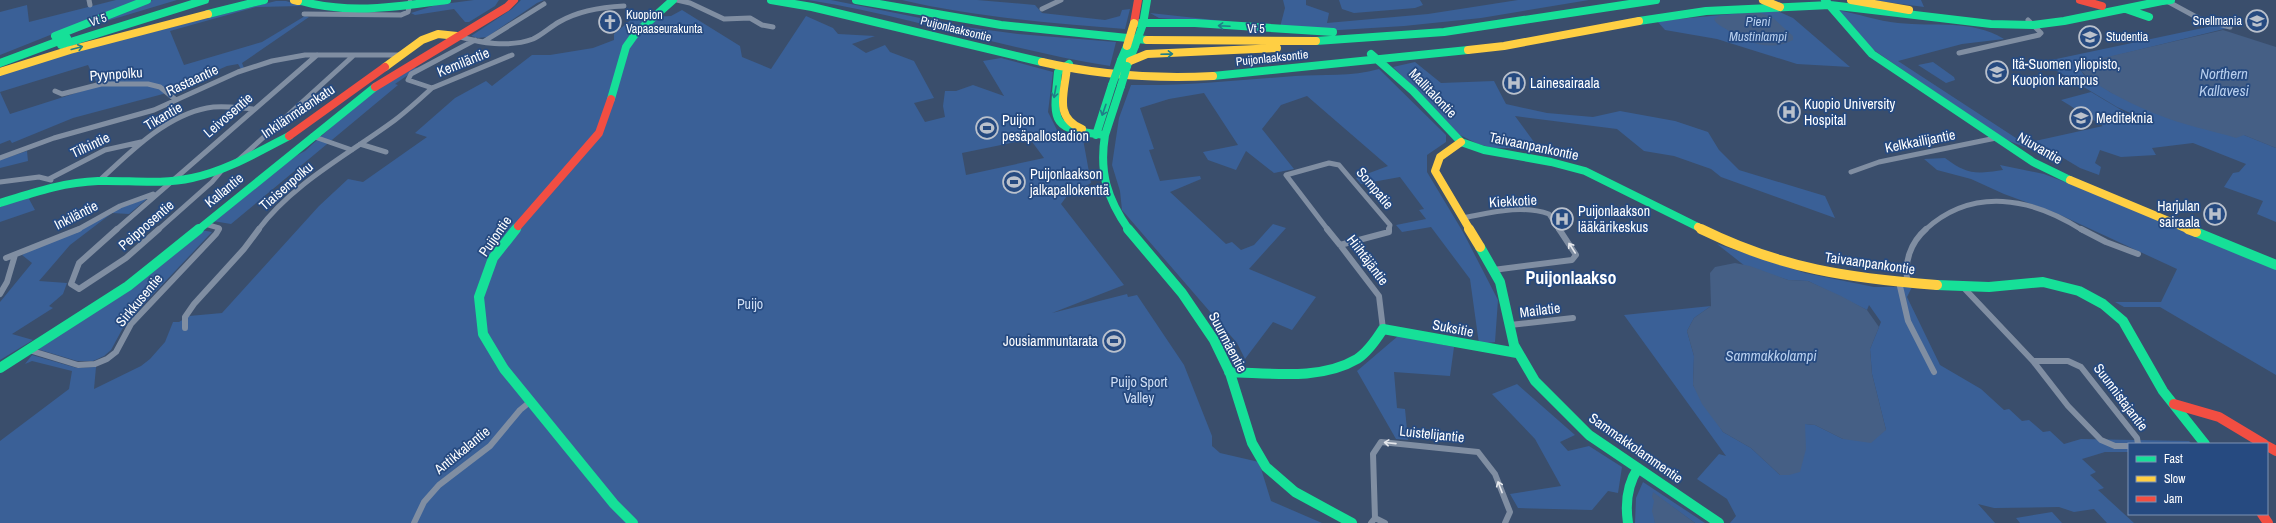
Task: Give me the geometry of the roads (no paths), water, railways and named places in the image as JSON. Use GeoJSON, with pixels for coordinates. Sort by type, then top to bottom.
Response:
{"type":"FeatureCollection","features":[{"type":"Feature","properties":{"kind":"main road"},"geometry":{"type":"LineString","coordinates":[[0,58],[147,0]]}},
{"type":"Feature","properties":{"kind":"main road","name":"Vt 5"},"geometry":{"type":"LineString","coordinates":[[0,63],[87,32],[190,0]]}},
{"type":"Feature","properties":{"kind":"main road","name":"Vt 5"},"geometry":{"type":"LineString","coordinates":[[0,68],[123,24],[205,0]]}},
{"type":"Feature","properties":{"kind":"main road"},"geometry":{"type":"LineString","coordinates":[[194,19],[264,0]]}},
{"type":"Feature","properties":{"kind":"main road"},"geometry":{"type":"LineString","coordinates":[[0,72],[70,50],[272,0]]}},
{"type":"Feature","properties":{"kind":"main road"},"geometry":{"type":"LineString","coordinates":[[297,0],[316,6],[346,9],[447,0]]}},
{"type":"Feature","properties":{"kind":"main road"},"geometry":{"type":"LineString","coordinates":[[309,0],[353,5],[409,4],[422,0]]}},
{"type":"Feature","properties":{"kind":"main road","name":"Kallantie"},"geometry":{"type":"LineString","coordinates":[[460,34],[469,26],[500,8],[506,0]]}},
{"type":"Feature","properties":{"kind":"main road","name":"Kallantie"},"geometry":{"type":"LineString","coordinates":[[0,368],[128,286],[360,97],[398,71],[507,7],[514,0]]}},
{"type":"Feature","properties":{"kind":"main road","name":"Puijontie"},"geometry":{"type":"LineString","coordinates":[[633,523],[614,504],[504,369],[483,334],[478,297],[493,258],[598,133],[626,47],[648,23],[673,0]]}},
{"type":"Feature","properties":{"kind":"main road","name":"Puijontie"},"geometry":{"type":"LineString","coordinates":[[648,23],[679,0]]}},
{"type":"Feature","properties":{"kind":"main road","name":"Puijonlaaksontie"},"geometry":{"type":"LineString","coordinates":[[771,0],[812,7],[1048,64],[1066,67],[1182,74],[1278,67],[1516,40],[1647,14],[1750,2],[1772,2]]}},
{"type":"Feature","properties":{"kind":"main road","name":"Puijonlaaksontie"},"geometry":{"type":"LineString","coordinates":[[799,0],[1066,67]]}},
{"type":"Feature","properties":{"kind":"main road","name":"Vt 5"},"geometry":{"type":"LineString","coordinates":[[856,0],[966,21],[1089,35],[1198,40],[1339,40],[1444,32],[1656,0]]}},
{"type":"Feature","properties":{"kind":"main road","name":"Vt 5"},"geometry":{"type":"LineString","coordinates":[[886,0],[987,18],[1123,32],[1225,35],[1333,32],[1442,24],[1613,0]]}},
{"type":"Feature","properties":{"kind":"main road"},"geometry":{"type":"LineString","coordinates":[[1138,0],[1140,23]]}},
{"type":"Feature","properties":{"kind":"main road"},"geometry":{"type":"LineString","coordinates":[[1101,133],[1147,0]]}},
{"type":"Feature","properties":{"kind":"main road"},"geometry":{"type":"LineString","coordinates":[[1851,0],[1909,10]]}},
{"type":"Feature","properties":{"kind":"main road"},"geometry":{"type":"LineString","coordinates":[[2080,0],[2102,6]]}},
{"type":"Feature","properties":{"kind":"main road"},"geometry":{"type":"LineString","coordinates":[[2080,0],[2090,8]]}},
{"type":"Feature","properties":{"kind":"main road"},"geometry":{"type":"LineString","coordinates":[[1772,2],[1827,3],[2030,23],[2090,8],[2132,0]]}},
{"type":"Feature","properties":{"kind":"main road"},"geometry":{"type":"LineString","coordinates":[[1827,3],[1991,24],[2064,21],[2166,0]]}},
{"type":"Feature","properties":{"kind":"main road","name":"Puijonlaaksontie"},"geometry":{"type":"LineString","coordinates":[[1373,57],[1504,46],[1645,20],[1772,2]]}},
{"type":"Feature","properties":{"kind":"main road","name":"Niuvantie"},"geometry":{"type":"LineString","coordinates":[[1827,3],[1872,54],[1996,138],[2056,174],[2276,265]]}},
{"type":"Feature","properties":{"kind":"main road"},"geometry":{"type":"LineString","coordinates":[[2122,8],[2149,17],[2140,9],[2140,5]]}},
{"type":"Feature","properties":{"kind":"main road"},"geometry":{"type":"LineString","coordinates":[[1144,12],[1152,19],[1169,22]]}},
{"type":"Feature","properties":{"kind":"main road"},"geometry":{"type":"LineString","coordinates":[[1140,23],[1169,22],[1333,32]]}},
{"type":"Feature","properties":{"kind":"main road","name":"Inkilänmäenkatu"},"geometry":{"type":"LineString","coordinates":[[0,203],[51,182],[171,182],[223,169],[291,135],[398,55],[430,36],[460,34]]}},
{"type":"Feature","properties":{"kind":"main road"},"geometry":{"type":"LineString","coordinates":[[1129,55],[1270,49],[1339,40]]}},
{"type":"Feature","properties":{"kind":"main road","name":"Mallitalontie"},"geometry":{"type":"LineString","coordinates":[[1373,57],[1413,90],[1461,142],[1477,148]]}},
{"type":"Feature","properties":{"kind":"main road"},"geometry":{"type":"LineString","coordinates":[[1066,67],[1067,78],[1062,101],[1064,119],[1070,124],[1079,128],[1101,133]]}},
{"type":"Feature","properties":{"kind":"main road"},"geometry":{"type":"LineString","coordinates":[[1066,67],[1053,110],[1056,121],[1062,129],[1071,133],[1101,133]]}},
{"type":"Feature","properties":{"kind":"main road"},"geometry":{"type":"LineString","coordinates":[[1067,78],[1088,68]]}},
{"type":"Feature","properties":{"kind":"main road","name":"Suurmäentie"},"geometry":{"type":"LineString","coordinates":[[1101,133],[1095,140],[1100,151],[1103,181],[1113,205],[1138,241],[1192,307],[1230,372],[1251,439],[1265,466],[1283,486],[1352,523]]}},
{"type":"Feature","properties":{"kind":"main road","name":"Sammakkolammentie"},"geometry":{"type":"LineString","coordinates":[[1461,142],[1442,154],[1435,166],[1436,175],[1493,270],[1504,292],[1517,353],[1535,381],[1563,411],[1589,435],[1720,523]]}},
{"type":"Feature","properties":{"kind":"main road","name":"Taivaanpankontie"},"geometry":{"type":"LineString","coordinates":[[1477,148],[1566,165],[1585,171],[1720,239],[1759,254],[1833,274],[1963,287],[1989,287],[2044,282],[2066,287],[2092,298],[2112,310],[2123,321],[2163,391],[2204,443]]}},
{"type":"Feature","properties":{"kind":"main road"},"geometry":{"type":"LineString","coordinates":[[1230,372],[1286,372],[1337,366],[1351,362],[1374,346],[1383,329]]}},
{"type":"Feature","properties":{"kind":"main road","name":"Suksitie"},"geometry":{"type":"LineString","coordinates":[[1383,329],[1517,353]]}},
{"type":"Feature","properties":{"kind":"main road"},"geometry":{"type":"LineString","coordinates":[[2174,404],[2219,417],[2262,443]]}},
{"type":"Feature","properties":{"kind":"main road"},"geometry":{"type":"LineString","coordinates":[[1628,523],[1626,497],[1630,482],[1638,468]]}},
{"type":"Feature","properties":{"kind":"street"},"geometry":{"type":"LineString","coordinates":[[679,0],[690,3],[724,19],[750,18],[756,20],[762,25],[773,27]]}},
{"type":"Feature","properties":{"kind":"street"},"geometry":{"type":"LineString","coordinates":[[1042,9],[1061,0]]}},
{"type":"Feature","properties":{"kind":"street"},"geometry":{"type":"LineString","coordinates":[[2166,0],[2200,19],[2230,27]]}},
{"type":"Feature","properties":{"kind":"street"},"geometry":{"type":"LineString","coordinates":[[304,14],[401,15],[408,12],[409,4]]}},
{"type":"Feature","properties":{"kind":"street"},"geometry":{"type":"LineString","coordinates":[[482,42],[494,37],[544,4]]}},
{"type":"Feature","properties":{"kind":"street"},"geometry":{"type":"LineString","coordinates":[[460,34],[482,42],[503,44],[523,41],[534,38],[569,18],[606,6],[624,6]]}},
{"type":"Feature","properties":{"kind":"street"},"geometry":{"type":"LineString","coordinates":[[1959,53],[2018,40],[2040,33],[2030,23]]}},
{"type":"Feature","properties":{"kind":"street","name":"Kemiläntie"},"geometry":{"type":"LineString","coordinates":[[475,40],[410,74],[408,78],[411,82],[432,88],[512,55]]}},
{"type":"Feature","properties":{"kind":"street","name":"Leivosentie"},"geometry":{"type":"LineString","coordinates":[[156,193],[171,182],[253,109],[317,55]]}},
{"type":"Feature","properties":{"kind":"street","name":"Rastaantie"},"geometry":{"type":"LineString","coordinates":[[0,158],[54,138],[140,114],[259,64],[301,56],[398,55]]}},
{"type":"Feature","properties":{"kind":"street"},"geometry":{"type":"LineString","coordinates":[[233,165],[353,56]]}},
{"type":"Feature","properties":{"kind":"street","name":"Pyynpolku"},"geometry":{"type":"LineString","coordinates":[[55,91],[62,94],[101,84],[148,84],[160,87],[176,100]]}},
{"type":"Feature","properties":{"kind":"street","name":"Tiaisenpolku"},"geometry":{"type":"LineString","coordinates":[[185,328],[185,317],[194,304],[244,249],[260,226],[301,187],[396,119],[432,88]]}},
{"type":"Feature","properties":{"kind":"street","name":"Tikantie"},"geometry":{"type":"LineString","coordinates":[[99,181],[143,142],[184,117],[200,110],[216,107],[253,109]]}},
{"type":"Feature","properties":{"kind":"street"},"geometry":{"type":"LineString","coordinates":[[312,136],[352,150]]}},
{"type":"Feature","properties":{"kind":"street","name":"Kelkkailijantie"},"geometry":{"type":"LineString","coordinates":[[1851,172],[1872,164],[1996,138]]}},
{"type":"Feature","properties":{"kind":"street","name":"Tilhintie"},"geometry":{"type":"LineString","coordinates":[[51,182],[111,147],[143,142]]}},
{"type":"Feature","properties":{"kind":"street"},"geometry":{"type":"LineString","coordinates":[[360,144],[386,152]]}},
{"type":"Feature","properties":{"kind":"street","name":"Sompatie"},"geometry":{"type":"LineString","coordinates":[[1286,174],[1329,163],[1338,165],[1390,225],[1389,232],[1339,245]]}},
{"type":"Feature","properties":{"kind":"street","name":"Peipposentie"},"geometry":{"type":"LineString","coordinates":[[156,193],[79,263],[71,284],[79,289],[94,281],[126,258],[212,182],[223,169]]}},
{"type":"Feature","properties":{"kind":"street","name":"Hiihtäjäntie"},"geometry":{"type":"LineString","coordinates":[[1286,174],[1379,296],[1383,329]]}},
{"type":"Feature","properties":{"kind":"street"},"geometry":{"type":"LineString","coordinates":[[0,182],[40,177],[51,182]]}},
{"type":"Feature","properties":{"kind":"street","name":"Inkiläntie"},"geometry":{"type":"LineString","coordinates":[[6,258],[72,232],[120,206],[156,193]]}},
{"type":"Feature","properties":{"kind":"street"},"geometry":{"type":"LineString","coordinates":[[1934,372],[1908,321],[1904,282],[1914,240],[1930,223],[1954,209],[1978,202],[2006,202],[2036,207],[2056,213],[2111,245],[2138,254]]}},
{"type":"Feature","properties":{"kind":"street","name":"Kiekkotie"},"geometry":{"type":"LineString","coordinates":[[1462,218],[1528,209],[1543,211],[1549,214],[1576,255],[1572,260],[1565,262],[1493,270]]}},
{"type":"Feature","properties":{"kind":"street","name":"Sirkkusentie"},"geometry":{"type":"LineString","coordinates":[[29,350],[78,365],[95,364],[111,356],[131,324],[219,230],[216,226],[204,224]]}},
{"type":"Feature","properties":{"kind":"street"},"geometry":{"type":"LineString","coordinates":[[0,294],[7,282],[15,254]]}},
{"type":"Feature","properties":{"kind":"street","name":"Suunnistajantie"},"geometry":{"type":"LineString","coordinates":[[1963,287],[2033,361],[2068,406],[2101,440],[2115,446],[2128,446]]}},
{"type":"Feature","properties":{"kind":"street","name":"Mailatie"},"geometry":{"type":"LineString","coordinates":[[1510,325],[1573,318]]}},
{"type":"Feature","properties":{"kind":"street","name":"Suunnistajantie"},"geometry":{"type":"LineString","coordinates":[[2033,361],[2068,361],[2081,367],[2137,438],[2138,443]]}},
{"type":"Feature","properties":{"kind":"street","name":"Antikkalantie"},"geometry":{"type":"LineString","coordinates":[[414,523],[424,502],[438,485],[490,446],[520,410],[531,401]]}},
{"type":"Feature","properties":{"kind":"street","name":"Luistelijantie"},"geometry":{"type":"LineString","coordinates":[[1385,523],[1373,520],[1373,454],[1381,442],[1478,452],[1495,474],[1510,512],[1505,523]]}},
{"type":"Feature","properties":{"kind":"water","name":"Pieni Mustinlampi"},"geometry":{"type":"Polygon","coordinates":[[[1758,12],[1772,17],[1793,36],[1793,40],[1785,44],[1776,45],[1750,42],[1733,34],[1719,25],[1714,19],[1719,16],[1758,12]]]}},
{"type":"Feature","properties":{"kind":"water","name":"Northern Kallavesi"},"geometry":{"type":"Polygon","coordinates":[[[2223,30],[2276,47],[2276,148],[2244,135],[2236,138],[2166,118],[2148,111],[2100,86],[2081,71],[2077,64],[2223,30]]]}},
{"type":"Feature","properties":{"kind":"water","name":"Sammakkolampi"},"geometry":{"type":"Polygon","coordinates":[[[1735,263],[1750,266],[1788,280],[1808,281],[1867,310],[1879,327],[1870,349],[1872,374],[1886,430],[1871,443],[1843,439],[1815,425],[1805,424],[1806,449],[1800,472],[1789,475],[1780,475],[1751,448],[1723,432],[1702,404],[1693,385],[1694,356],[1687,331],[1694,318],[1711,306],[1710,273],[1715,267],[1735,263]]]}},
{"type":"Feature","properties":{"kind":"water"},"geometry":{"type":"Polygon","coordinates":[[[1653,492],[1695,523],[1655,523],[1652,511],[1654,501],[1652,497],[1653,492]]]}},
{"type":"Feature","properties":{"kind":"place","name":"Snellmania"},"geometry":{"type":"Point","coordinates":[2257,21]}},
{"type":"Feature","properties":{"kind":"place","name":"Kuopion Vapaaseurakunta"},"geometry":{"type":"Point","coordinates":[610,22]}},
{"type":"Feature","properties":{"kind":"place","name":"Studentia"},"geometry":{"type":"Point","coordinates":[2090,37]}},
{"type":"Feature","properties":{"kind":"place","name":"Itä-Suomen yliopisto, Kuopion kampus"},"geometry":{"type":"Point","coordinates":[1997,72]}},
{"type":"Feature","properties":{"kind":"place","name":"Lainesairaala"},"geometry":{"type":"Point","coordinates":[1514,83]}},
{"type":"Feature","properties":{"kind":"place","name":"Kuopio University Hospital"},"geometry":{"type":"Point","coordinates":[1789,112]}},
{"type":"Feature","properties":{"kind":"place","name":"Mediteknia"},"geometry":{"type":"Point","coordinates":[2081,118]}},
{"type":"Feature","properties":{"kind":"place","name":"Puijon pesäpallostadion"},"geometry":{"type":"Point","coordinates":[987,128]}},
{"type":"Feature","properties":{"kind":"place","name":"Puijonlaakson jalkapallokenttä"},"geometry":{"type":"Point","coordinates":[1014,182]}},
{"type":"Feature","properties":{"kind":"place","name":"Harjulan sairaala"},"geometry":{"type":"Point","coordinates":[2215,214]}},
{"type":"Feature","properties":{"kind":"place","name":"Puijonlaakson lääkärikeskus"},"geometry":{"type":"Point","coordinates":[1562,219]}},
{"type":"Feature","properties":{"kind":"place","name":"Jousiammuntarata"},"geometry":{"type":"Point","coordinates":[1114,341]}},
{"type":"Feature","properties":{"kind":"district","name":"Puijonlaakso"},"geometry":{"type":"Point","coordinates":[1571,277]}},
{"type":"Feature","properties":{"kind":"park label","name":"Puijo"},"geometry":{"type":"Point","coordinates":[750,304]}},
{"type":"Feature","properties":{"kind":"park label","name":"Puijo Sport Valley"},"geometry":{"type":"Point","coordinates":[1139,390]}}]}
